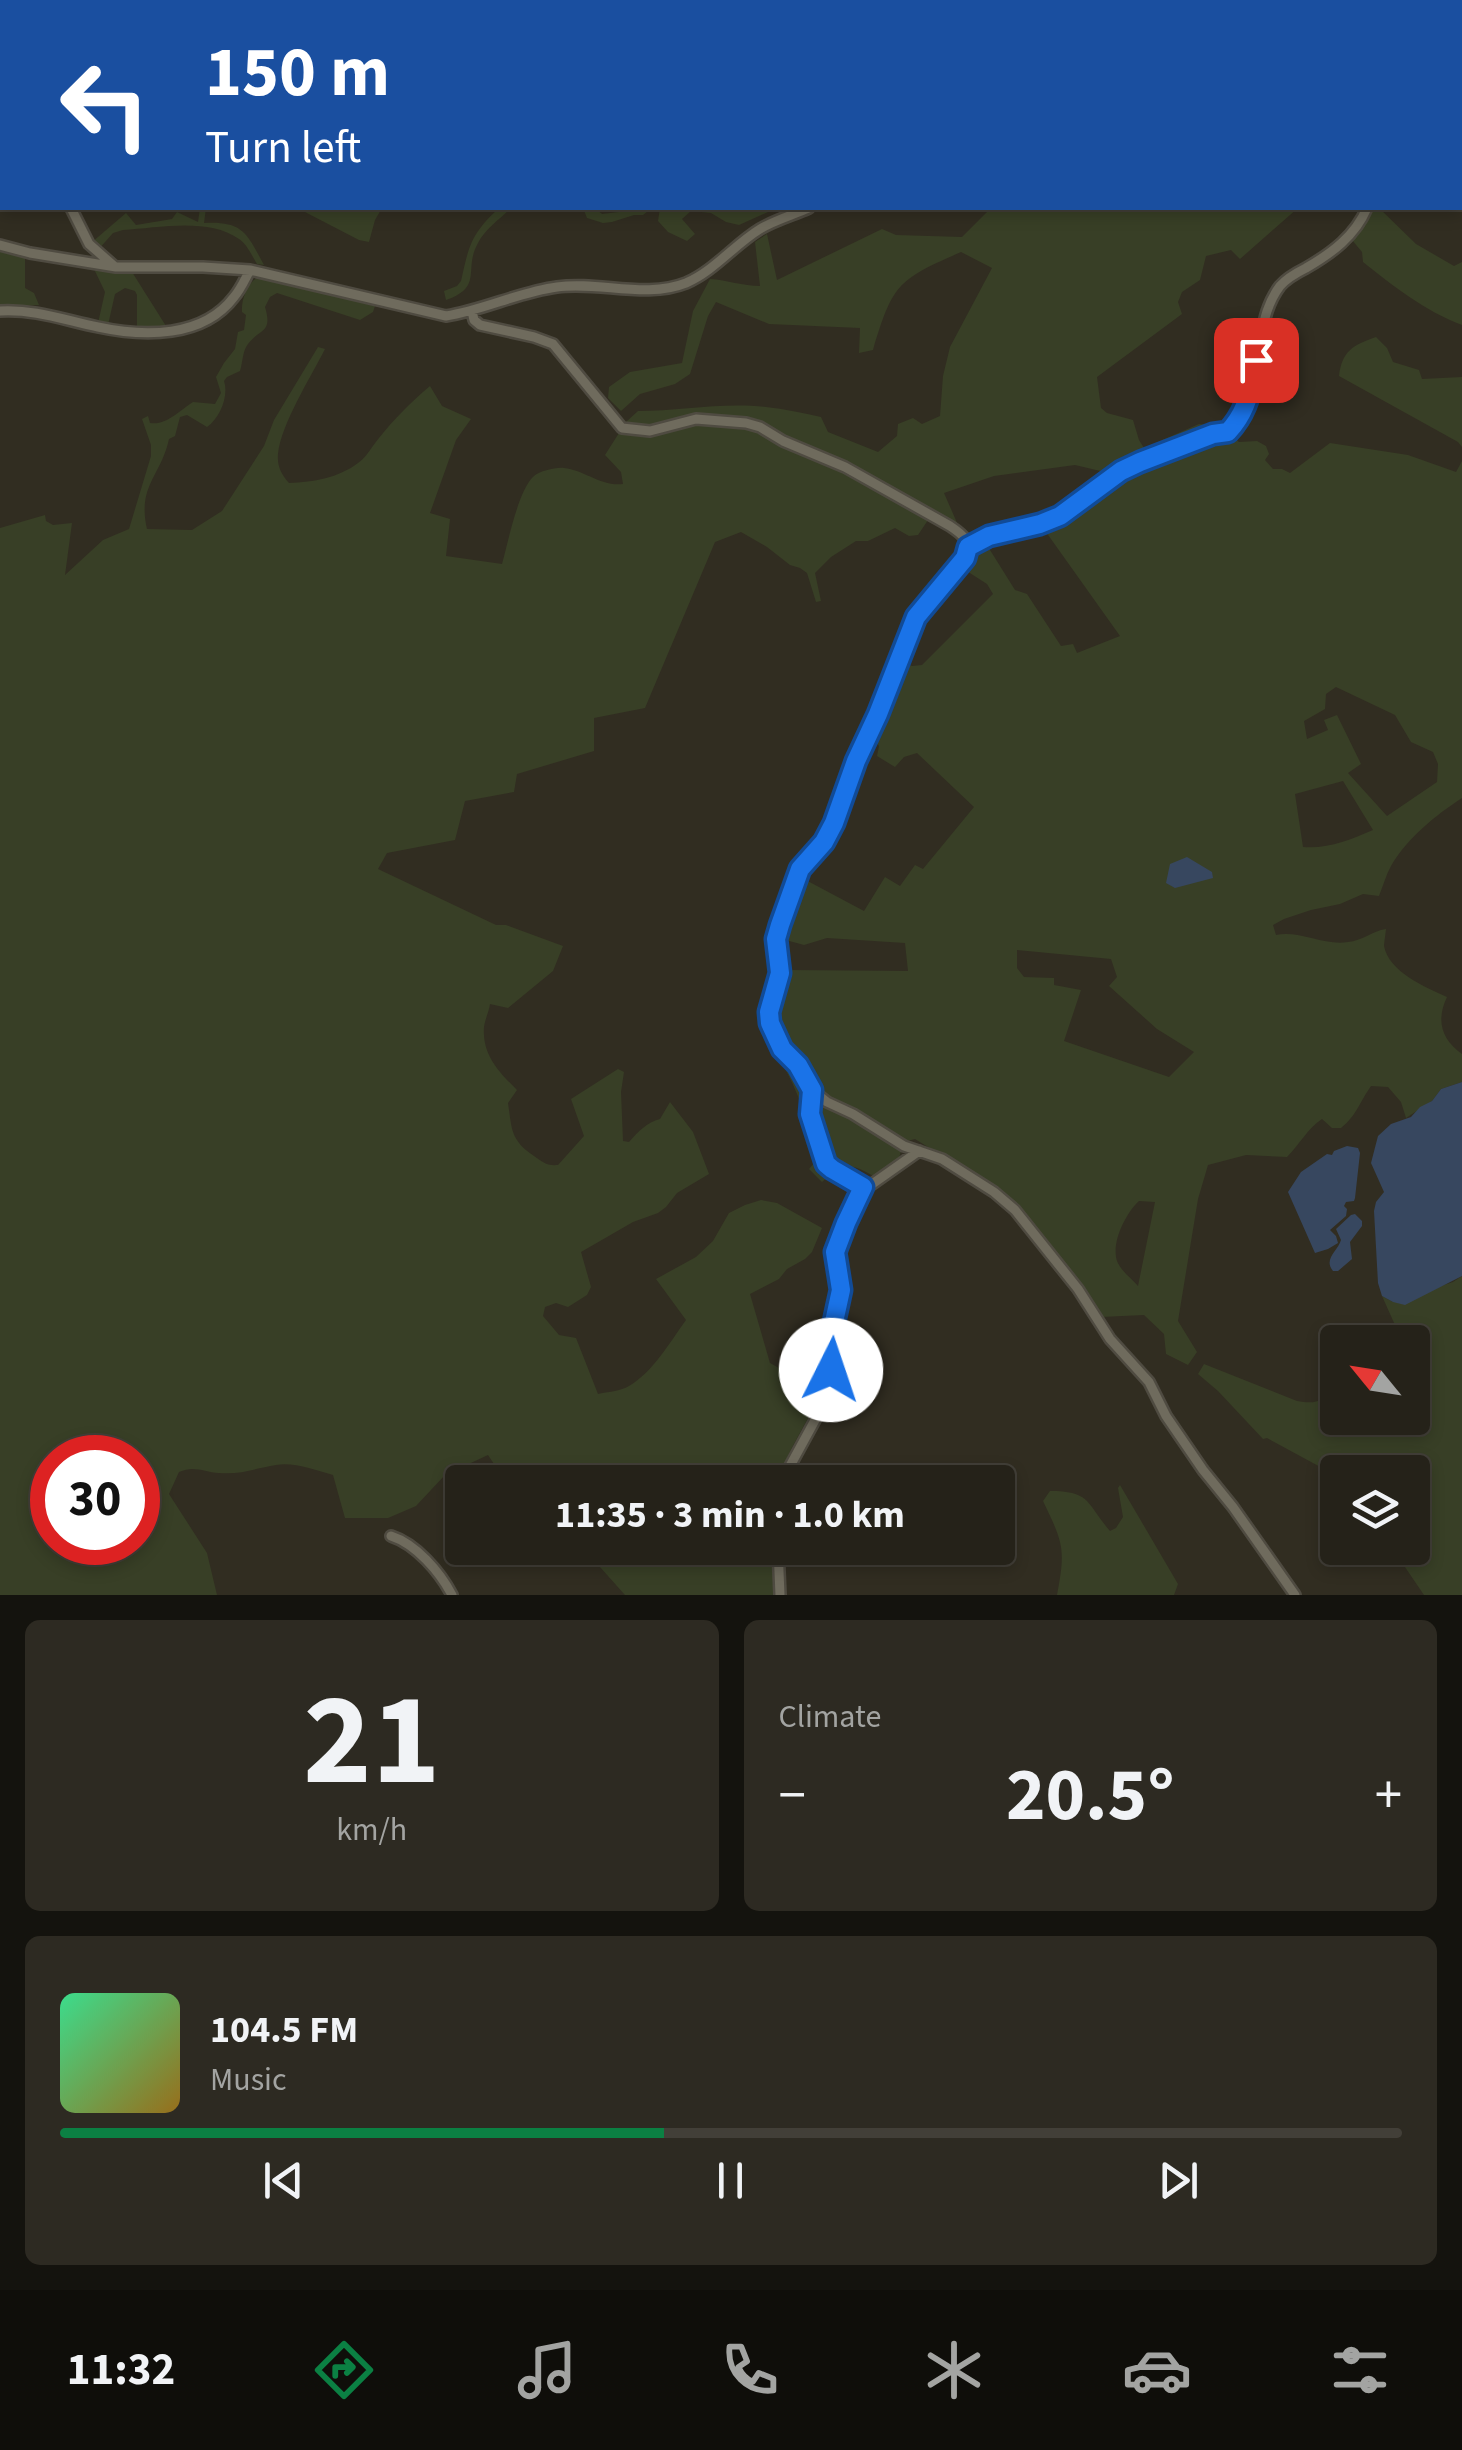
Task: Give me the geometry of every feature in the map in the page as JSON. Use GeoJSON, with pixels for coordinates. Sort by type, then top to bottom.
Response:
{"type":"FeatureCollection","features":[{"type":"Feature","properties":{"kind":"street"},"geometry":{"type":"LineString","coordinates":[[72,210],[89,244],[116,267]]}},
{"type":"Feature","properties":{"kind":"street"},"geometry":{"type":"LineString","coordinates":[[0,245],[116,267],[250,270],[446,316],[557,287],[677,286],[698,276],[762,228],[804,210]]}},
{"type":"Feature","properties":{"kind":"street"},"geometry":{"type":"LineString","coordinates":[[968,547],[989,536],[1060,516],[1121,471],[1213,434],[1228,432],[1246,404],[1262,327],[1276,293],[1286,280],[1351,235],[1366,210]]}},
{"type":"Feature","properties":{"kind":"street"},"geometry":{"type":"LineString","coordinates":[[0,311],[39,312],[136,332],[184,329],[196,326],[233,300],[250,270]]}},
{"type":"Feature","properties":{"kind":"street"},"geometry":{"type":"LineString","coordinates":[[472,311],[480,325],[553,344],[622,428],[663,430],[696,420],[760,427],[845,468],[965,538],[965,558],[916,617],[834,823],[824,842],[800,869],[776,939],[780,973],[769,1012],[770,1023],[782,1049],[798,1065],[812,1090],[827,1102],[904,1146],[942,1159],[994,1192],[1029,1226],[1110,1338],[1149,1382],[1184,1443],[1295,1595]]}},
{"type":"Feature","properties":{"kind":"street"},"geometry":{"type":"LineString","coordinates":[[812,1090],[810,1114],[826,1164],[863,1187]]}},
{"type":"Feature","properties":{"kind":"street"},"geometry":{"type":"LineString","coordinates":[[900,1163],[904,1146]]}},
{"type":"Feature","properties":{"kind":"street"},"geometry":{"type":"LineString","coordinates":[[791,1465],[820,1412],[829,1384],[841,1290],[835,1252],[846,1223],[863,1187],[883,1178],[919,1151]]}},
{"type":"Feature","properties":{"kind":"street"},"geometry":{"type":"LineString","coordinates":[[390,1536],[408,1545],[432,1567],[452,1595]]}},
{"type":"Feature","properties":{"kind":"street"},"geometry":{"type":"LineString","coordinates":[[779,1565],[780,1595]]}},
{"type":"Feature","properties":{"kind":"green space"},"geometry":{"type":"Polygon","coordinates":[[[200,210],[206,210],[204,223],[236,227],[253,245],[264,265],[257,264],[239,239],[227,232],[198,226],[123,230],[113,233],[98,250],[91,243],[126,213],[136,225],[172,219],[177,212],[198,222],[200,210]]]}},
{"type":"Feature","properties":{"kind":"green space"},"geometry":{"type":"Polygon","coordinates":[[[303,210],[381,210],[369,242],[303,210]]]}},
{"type":"Feature","properties":{"kind":"green space"},"geometry":{"type":"Polygon","coordinates":[[[497,210],[509,210],[478,243],[465,289],[446,300],[444,291],[461,281],[469,249],[482,225],[497,210]]]}},
{"type":"Feature","properties":{"kind":"green space"},"geometry":{"type":"Polygon","coordinates":[[[584,210],[602,214],[649,210],[612,222],[587,218],[584,210]]]}},
{"type":"Feature","properties":{"kind":"green space"},"geometry":{"type":"Polygon","coordinates":[[[660,210],[773,210],[739,225],[711,213],[691,211],[682,219],[695,234],[687,241],[668,232],[658,221],[660,210]]]}},
{"type":"Feature","properties":{"kind":"green space"},"geometry":{"type":"Polygon","coordinates":[[[989,210],[1296,210],[1240,259],[1231,250],[1206,256],[1200,280],[1182,292],[1178,302],[1182,314],[1097,377],[1101,408],[1133,420],[1144,448],[1199,424],[1219,426],[1239,442],[1257,441],[1266,446],[1269,454],[1265,460],[1273,469],[1290,473],[1330,443],[1408,455],[1456,472],[1462,461],[1462,798],[1405,846],[1391,866],[1379,896],[1363,894],[1273,925],[1276,935],[1339,943],[1386,929],[1384,946],[1393,964],[1409,978],[1447,997],[1442,1028],[1462,1054],[1462,1082],[1441,1089],[1432,1101],[1406,1118],[1401,1102],[1388,1087],[1371,1086],[1341,1128],[1332,1128],[1322,1119],[1287,1157],[1246,1155],[1208,1165],[1198,1199],[1178,1321],[1197,1352],[1188,1365],[1166,1354],[1164,1334],[1144,1315],[1101,1317],[1020,1209],[996,1189],[915,1139],[903,1142],[899,1159],[877,1178],[848,1166],[822,1182],[809,1169],[814,1163],[806,1122],[779,1058],[787,1049],[775,1017],[785,970],[908,971],[905,943],[827,938],[804,945],[782,939],[802,878],[864,911],[885,877],[900,886],[915,865],[923,869],[974,807],[917,753],[904,757],[895,767],[877,756],[879,746],[872,736],[901,662],[922,665],[993,594],[987,584],[962,568],[975,547],[985,542],[1015,590],[1027,594],[1061,646],[1073,644],[1077,653],[1120,636],[1041,525],[1113,474],[1075,465],[994,476],[944,493],[958,525],[972,536],[962,546],[953,533],[928,520],[918,535],[909,536],[895,528],[868,541],[856,541],[815,573],[821,601],[816,602],[807,573],[741,532],[715,542],[645,708],[594,718],[594,751],[517,774],[514,792],[465,801],[455,840],[387,853],[378,869],[496,925],[563,946],[553,971],[508,1008],[490,1004],[485,1024],[489,1054],[517,1090],[508,1103],[510,1120],[516,1139],[526,1150],[545,1163],[558,1165],[584,1136],[571,1099],[618,1069],[624,1072],[623,1141],[629,1142],[660,1119],[670,1102],[693,1132],[709,1174],[677,1193],[658,1213],[633,1222],[581,1252],[591,1287],[587,1295],[568,1307],[556,1303],[545,1307],[543,1316],[559,1335],[576,1338],[598,1394],[629,1386],[646,1373],[667,1347],[686,1320],[656,1279],[696,1257],[713,1241],[729,1213],[761,1200],[777,1203],[822,1228],[805,1259],[750,1294],[770,1363],[821,1391],[785,1465],[495,1465],[488,1455],[466,1465],[445,1465],[445,1475],[416,1506],[388,1518],[345,1518],[333,1475],[304,1467],[276,1465],[227,1473],[189,1469],[179,1472],[169,1494],[207,1553],[217,1595],[0,1595],[0,528],[45,515],[53,525],[72,523],[65,575],[103,540],[129,529],[151,456],[142,419],[148,416],[150,423],[162,422],[193,402],[215,404],[221,393],[216,377],[235,349],[238,332],[244,330],[244,296],[260,276],[375,306],[373,312],[360,320],[277,293],[270,297],[265,307],[266,326],[246,347],[240,371],[224,381],[224,400],[216,418],[207,427],[187,415],[180,417],[175,436],[169,439],[147,491],[147,529],[192,530],[222,511],[264,446],[274,420],[318,347],[325,349],[280,442],[280,470],[289,483],[334,476],[350,468],[364,458],[397,417],[430,386],[442,406],[471,419],[456,440],[430,513],[450,519],[446,556],[502,564],[523,493],[540,473],[564,468],[623,484],[621,472],[605,455],[638,411],[734,406],[787,410],[821,417],[828,432],[878,452],[897,436],[898,424],[913,418],[922,424],[940,416],[950,347],[992,268],[961,252],[923,270],[900,287],[886,311],[873,350],[859,353],[860,328],[769,324],[716,302],[690,374],[675,384],[640,394],[621,411],[608,398],[609,387],[630,372],[682,363],[693,311],[710,279],[760,286],[755,242],[767,234],[777,280],[882,229],[896,235],[962,237],[989,210]],[[1336,687],[1326,694],[1325,709],[1304,721],[1307,739],[1328,730],[1324,720],[1337,715],[1361,764],[1348,773],[1387,816],[1437,782],[1438,764],[1433,752],[1411,742],[1395,715],[1336,687]],[[1343,781],[1295,794],[1303,847],[1330,845],[1373,830],[1343,781]],[[1017,950],[1017,968],[1024,977],[1054,978],[1054,985],[1081,990],[1064,1041],[1169,1077],[1194,1052],[1157,1029],[1109,986],[1117,977],[1111,959],[1017,950]],[[1139,1201],[1118,1237],[1117,1261],[1138,1286],[1155,1202],[1139,1201]]]}},
{"type":"Feature","properties":{"kind":"green space"},"geometry":{"type":"Polygon","coordinates":[[[1371,210],[1381,210],[1416,244],[1454,266],[1462,262],[1462,325],[1422,305],[1363,262],[1362,252],[1352,240],[1371,210]]]}},
{"type":"Feature","properties":{"kind":"green space"},"geometry":{"type":"Polygon","coordinates":[[[0,249],[25,255],[25,288],[34,293],[39,305],[0,307],[0,249]]]}},
{"type":"Feature","properties":{"kind":"green space"},"geometry":{"type":"Polygon","coordinates":[[[94,269],[132,272],[166,326],[137,329],[137,295],[125,288],[115,294],[108,325],[98,323],[105,292],[94,269]]]}},
{"type":"Feature","properties":{"kind":"green space"},"geometry":{"type":"Polygon","coordinates":[[[1376,337],[1393,362],[1419,370],[1422,379],[1462,377],[1462,447],[1339,376],[1350,350],[1376,337]]]}},
{"type":"Feature","properties":{"kind":"green space"},"geometry":{"type":"Polygon","coordinates":[[[1462,1276],[1462,1595],[1424,1595],[1404,1565],[1430,1565],[1430,1455],[1320,1455],[1320,1467],[1263,1439],[1198,1374],[1204,1364],[1297,1401],[1320,1400],[1320,1435],[1430,1435],[1430,1325],[1395,1325],[1382,1296],[1393,1302],[1462,1276]]]}},
{"type":"Feature","properties":{"kind":"green space"},"geometry":{"type":"Polygon","coordinates":[[[1120,1485],[1178,1584],[1174,1595],[1057,1595],[1061,1546],[1043,1501],[1050,1491],[1081,1496],[1110,1531],[1123,1517],[1120,1485]]]}},
{"type":"Feature","properties":{"kind":"green space"},"geometry":{"type":"Polygon","coordinates":[[[598,1565],[774,1565],[776,1595],[625,1595],[598,1565]]]}},
{"type":"Feature","properties":{"kind":"water"},"geometry":{"type":"Polygon","coordinates":[[[1187,857],[1212,872],[1213,878],[1175,888],[1166,883],[1170,864],[1187,857]]]}},
{"type":"Feature","properties":{"kind":"water"},"geometry":{"type":"Polygon","coordinates":[[[1462,1082],[1462,1276],[1405,1305],[1393,1302],[1382,1296],[1378,1283],[1374,1211],[1384,1192],[1371,1163],[1378,1136],[1391,1124],[1411,1117],[1441,1089],[1462,1082]]]}},
{"type":"Feature","properties":{"kind":"water"},"geometry":{"type":"Polygon","coordinates":[[[1347,1146],[1358,1148],[1360,1153],[1355,1198],[1346,1202],[1346,1216],[1330,1230],[1338,1243],[1315,1253],[1288,1192],[1301,1172],[1347,1146]]]}},
{"type":"Feature","properties":{"kind":"water"},"geometry":{"type":"Polygon","coordinates":[[[1355,1214],[1362,1226],[1350,1242],[1352,1259],[1333,1271],[1330,1259],[1341,1240],[1336,1229],[1355,1214]]]}},
{"type":"Feature","properties":{"kind":"route"},"geometry":{"type":"LineString","coordinates":[[831,1370],[841,1290],[835,1252],[863,1187],[826,1164],[810,1114],[812,1090],[798,1065],[782,1049],[770,1023],[769,1012],[780,973],[776,939],[797,876],[834,823],[916,617],[965,558],[968,547],[980,539],[1060,516],[1121,471],[1213,434],[1228,432],[1246,404],[1252,383],[1249,376],[1256,360]]}}]}
